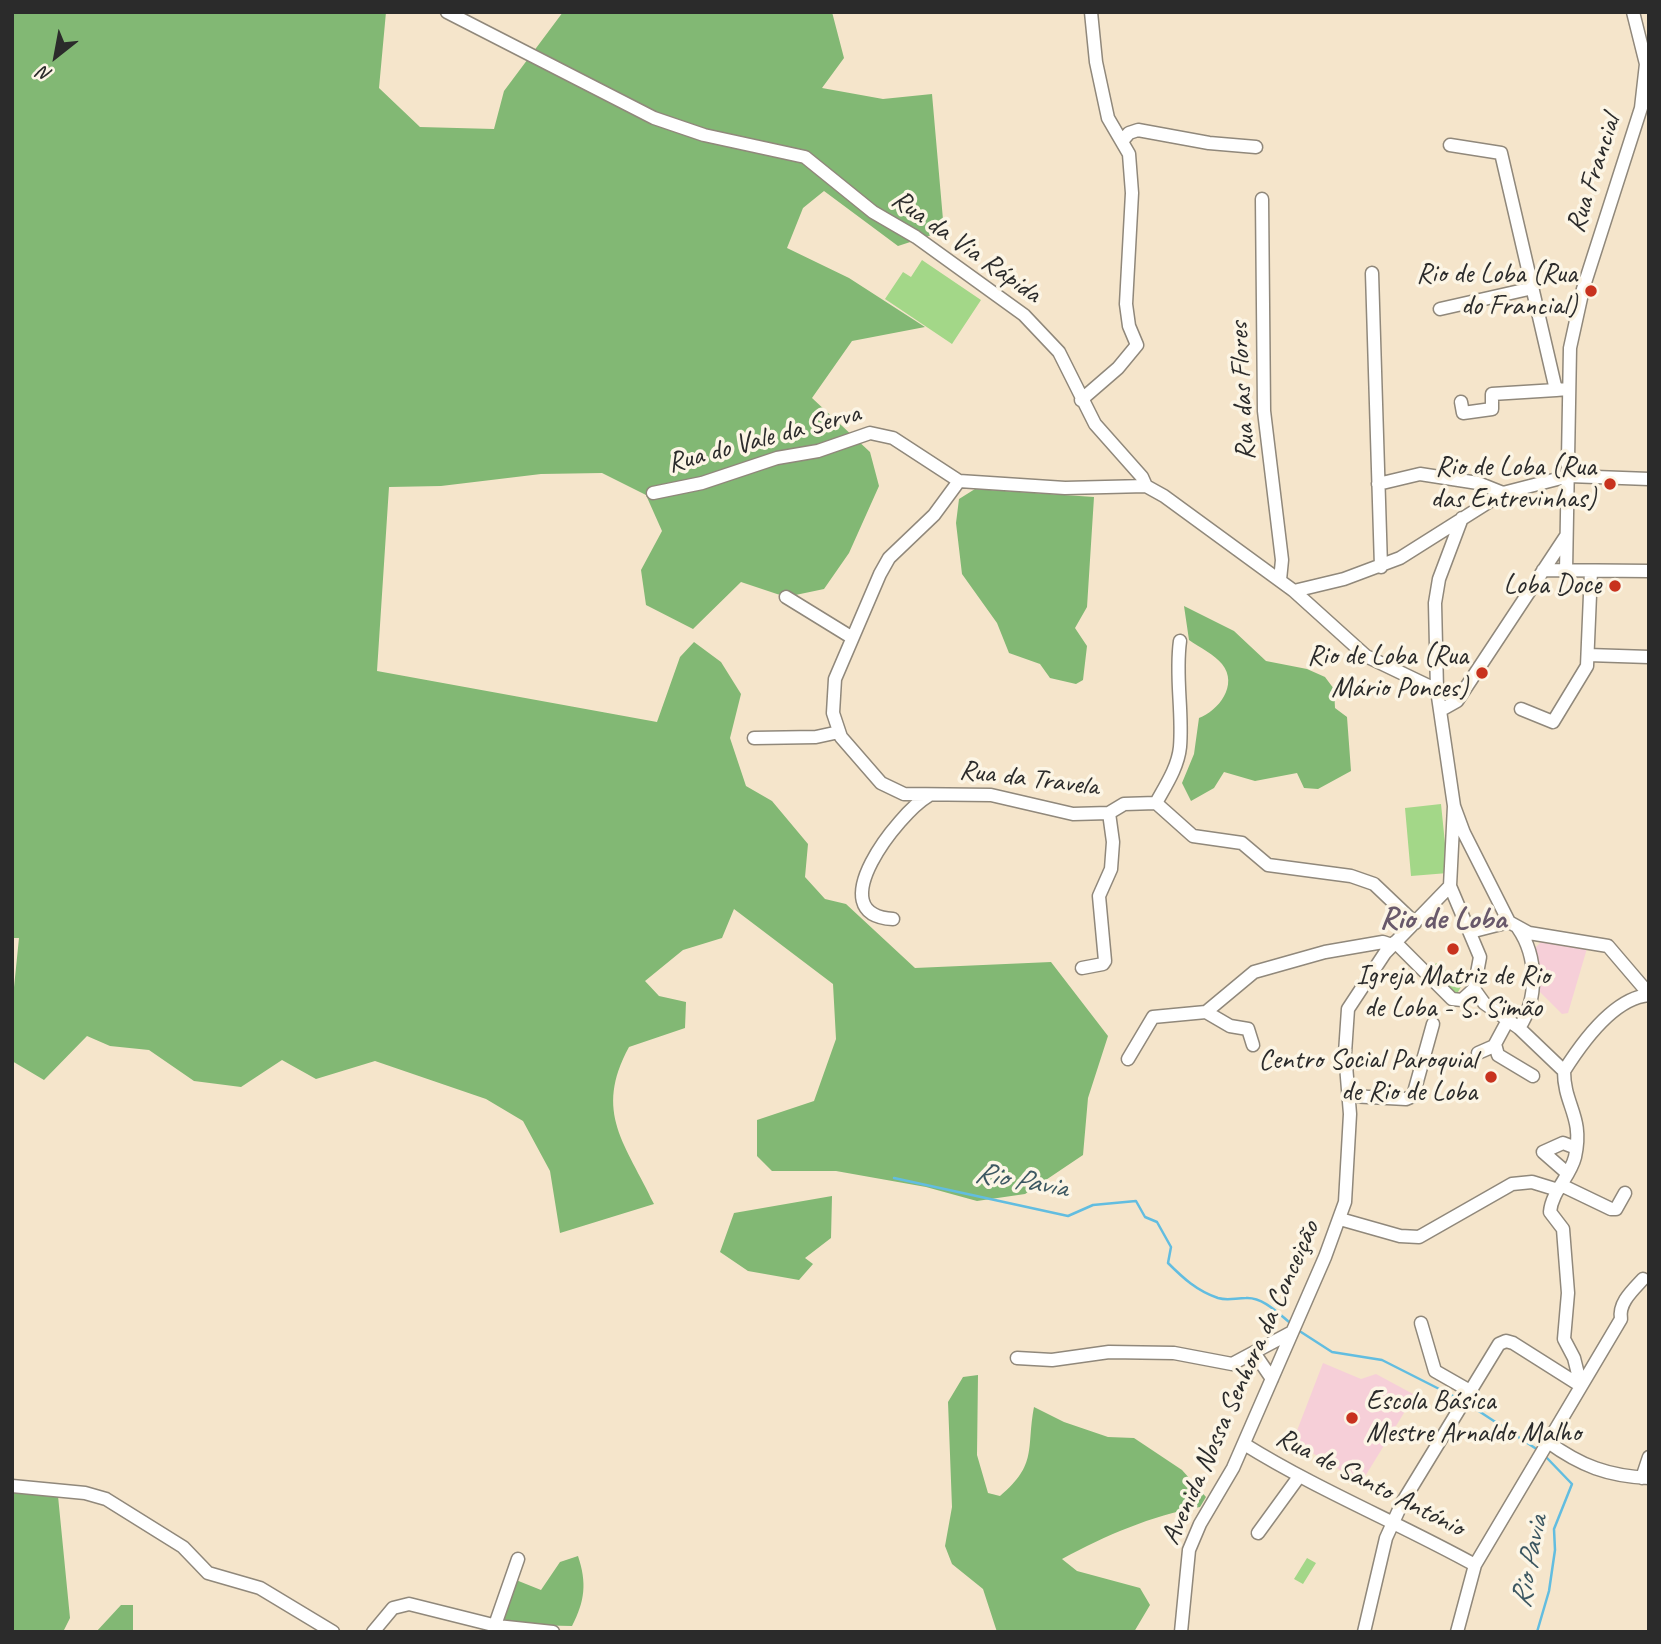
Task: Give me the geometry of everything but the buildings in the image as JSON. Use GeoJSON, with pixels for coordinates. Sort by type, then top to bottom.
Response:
{"type":"FeatureCollection","features":[{"type":"Feature","properties":{"kind":"street","name":"Rua da Via Rápida"},"geometry":{"type":"LineString","coordinates":[[447,12],[653,118],[704,135],[805,157],[818,165],[873,212],[916,237],[1024,315],[1059,352],[1095,424],[1142,477],[1146,486],[1164,496],[1280,580],[1366,656],[1437,690]]}},
{"type":"Feature","properties":{"kind":"street"},"geometry":{"type":"LineString","coordinates":[[1081,400],[1118,368],[1137,345],[1127,318],[1132,193],[1129,155],[1123,140],[1108,118],[1091,33],[1091,12]]}},
{"type":"Feature","properties":{"kind":"street","name":"Rua Francial"},"geometry":{"type":"LineString","coordinates":[[1566,571],[1569,476],[1562,390],[1579,302],[1645,108],[1646,64],[1633,12]]}},
{"type":"Feature","properties":{"kind":"street"},"geometry":{"type":"LineString","coordinates":[[1123,140],[1129,133],[1138,130],[1209,144],[1256,147]]}},
{"type":"Feature","properties":{"kind":"street"},"geometry":{"type":"LineString","coordinates":[[1450,145],[1502,153],[1533,288],[1562,390],[1492,394],[1492,409],[1463,413],[1461,402]]}},
{"type":"Feature","properties":{"kind":"street","name":"Rua das Flores"},"geometry":{"type":"LineString","coordinates":[[1262,199],[1264,411],[1282,559],[1280,580]]}},
{"type":"Feature","properties":{"kind":"street"},"geometry":{"type":"LineString","coordinates":[[1371,273],[1381,567]]}},
{"type":"Feature","properties":{"kind":"street"},"geometry":{"type":"LineString","coordinates":[[1440,309],[1533,288]]}},
{"type":"Feature","properties":{"kind":"street","name":"Rua do Vale da Serva"},"geometry":{"type":"LineString","coordinates":[[653,493],[702,483],[777,458],[818,451],[870,433],[893,438],[959,481]]}},
{"type":"Feature","properties":{"kind":"street"},"geometry":{"type":"LineString","coordinates":[[1378,484],[1420,474],[1478,483],[1503,493]]}},
{"type":"Feature","properties":{"kind":"street"},"geometry":{"type":"LineString","coordinates":[[1294,591],[1381,567],[1400,558],[1503,493],[1569,476],[1649,479]]}},
{"type":"Feature","properties":{"kind":"street"},"geometry":{"type":"LineString","coordinates":[[754,738],[816,737],[839,732],[832,696],[839,664],[851,637],[890,558],[934,515],[959,481],[1065,488],[1146,486]]}},
{"type":"Feature","properties":{"kind":"street"},"geometry":{"type":"LineString","coordinates":[[1128,1059],[1153,1017],[1206,1012],[1254,972],[1325,952],[1382,942],[1394,944],[1452,999],[1462,1000],[1474,989],[1480,957],[1450,886],[1458,834],[1437,690],[1435,603],[1439,579],[1462,519]]}},
{"type":"Feature","properties":{"kind":"street"},"geometry":{"type":"LineString","coordinates":[[1441,710],[1457,701],[1567,536]]}},
{"type":"Feature","properties":{"kind":"street"},"geometry":{"type":"LineString","coordinates":[[1543,570],[1649,571]]}},
{"type":"Feature","properties":{"kind":"street"},"geometry":{"type":"LineString","coordinates":[[1521,709],[1553,722],[1587,666],[1591,571]]}},
{"type":"Feature","properties":{"kind":"street"},"geometry":{"type":"LineString","coordinates":[[786,597],[851,637]]}},
{"type":"Feature","properties":{"kind":"street"},"geometry":{"type":"LineString","coordinates":[[1180,641],[1177,665],[1180,748],[1170,777],[1156,803],[1194,836],[1242,843],[1268,865],[1351,876],[1374,884],[1415,923]]}},
{"type":"Feature","properties":{"kind":"street"},"geometry":{"type":"LineString","coordinates":[[1588,655],[1649,657]]}},
{"type":"Feature","properties":{"kind":"street","name":"Rua da Travela"},"geometry":{"type":"LineString","coordinates":[[839,732],[881,783],[904,794],[991,795],[1073,814],[1109,813],[1124,804],[1156,803]]}},
{"type":"Feature","properties":{"kind":"street"},"geometry":{"type":"LineString","coordinates":[[893,919],[878,917],[864,906],[861,894],[863,884],[874,856],[897,822],[912,805],[931,794]]}},
{"type":"Feature","properties":{"kind":"street"},"geometry":{"type":"LineString","coordinates":[[1082,968],[1103,964],[1105,961],[1099,896],[1111,869],[1113,842],[1109,813]]}},
{"type":"Feature","properties":{"kind":"street"},"geometry":{"type":"LineString","coordinates":[[1458,834],[1530,952],[1533,998],[1528,1013],[1513,1024],[1495,1044],[1478,1053]]}},
{"type":"Feature","properties":{"kind":"street","name":"Avenida Nossa Senhora da Conceição"},"geometry":{"type":"LineString","coordinates":[[1181,1632],[1189,1550],[1200,1524],[1225,1483],[1244,1444],[1340,1219],[1347,1190],[1350,1096],[1345,1053],[1348,1009],[1359,988],[1394,944],[1450,886]]}},
{"type":"Feature","properties":{"kind":"street"},"geometry":{"type":"LineString","coordinates":[[1470,932],[1513,925],[1544,937],[1608,946],[1649,995],[1620,1008],[1609,1017],[1564,1072],[1565,1090],[1578,1123],[1576,1148],[1574,1161],[1550,1207],[1552,1217],[1563,1229],[1568,1293],[1564,1339],[1574,1358],[1581,1386]]}},
{"type":"Feature","properties":{"kind":"street"},"geometry":{"type":"LineString","coordinates":[[1474,989],[1484,1003],[1513,1024],[1564,1072]]}},
{"type":"Feature","properties":{"kind":"street"},"geometry":{"type":"LineString","coordinates":[[1206,1012],[1230,1026],[1248,1029],[1253,1045]]}},
{"type":"Feature","properties":{"kind":"street"},"geometry":{"type":"LineString","coordinates":[[1350,1096],[1413,1096],[1433,1024]]}},
{"type":"Feature","properties":{"kind":"street"},"geometry":{"type":"LineString","coordinates":[[1495,1044],[1497,1055],[1533,1076]]}},
{"type":"Feature","properties":{"kind":"street"},"geometry":{"type":"LineString","coordinates":[[1576,1148],[1563,1143],[1543,1152],[1572,1193],[1611,1209],[1616,1209],[1625,1193]]}},
{"type":"Feature","properties":{"kind":"street"},"geometry":{"type":"LineString","coordinates":[[1340,1219],[1400,1236],[1419,1237],[1513,1184],[1562,1182]]}},
{"type":"Feature","properties":{"kind":"street"},"geometry":{"type":"LineString","coordinates":[[1457,1632],[1475,1565],[1621,1319],[1619,1311],[1624,1302],[1643,1279]]}},
{"type":"Feature","properties":{"kind":"street"},"geometry":{"type":"LineString","coordinates":[[1421,1323],[1435,1371],[1469,1391]]}},
{"type":"Feature","properties":{"kind":"street"},"geometry":{"type":"LineString","coordinates":[[1017,1359],[1052,1360],[1122,1352],[1191,1355],[1232,1364],[1292,1332]]}},
{"type":"Feature","properties":{"kind":"street"},"geometry":{"type":"LineString","coordinates":[[1364,1632],[1386,1538],[1499,1343],[1506,1341],[1581,1386]]}},
{"type":"Feature","properties":{"kind":"street"},"geometry":{"type":"LineString","coordinates":[[1255,1354],[1272,1379]]}},
{"type":"Feature","properties":{"kind":"street","name":"Rua de Santo António"},"geometry":{"type":"LineString","coordinates":[[1244,1444],[1298,1478],[1394,1522],[1475,1565]]}},
{"type":"Feature","properties":{"kind":"street"},"geometry":{"type":"LineString","coordinates":[[1544,1450],[1605,1474],[1645,1478],[1649,1457]]}},
{"type":"Feature","properties":{"kind":"street"},"geometry":{"type":"LineString","coordinates":[[1258,1533],[1298,1478]]}},
{"type":"Feature","properties":{"kind":"street"},"geometry":{"type":"LineString","coordinates":[[12,1486],[85,1493],[106,1499],[183,1547],[208,1573],[260,1588],[333,1632]]}},
{"type":"Feature","properties":{"kind":"street"},"geometry":{"type":"LineString","coordinates":[[495,1625],[518,1559]]}},
{"type":"Feature","properties":{"kind":"street"},"geometry":{"type":"LineString","coordinates":[[373,1632],[393,1608],[409,1604],[495,1625],[553,1632]]}},
{"type":"Feature","properties":{"kind":"shaded area"},"geometry":{"type":"Polygon","coordinates":[[[1541,942],[1588,945],[1568,1013],[1562,1014],[1535,987],[1531,952],[1541,942]]]}},
{"type":"Feature","properties":{"kind":"shaded area","name":"Escola Básica Mestre Arnaldo Malho"},"geometry":{"type":"Polygon","coordinates":[[[1323,1363],[1361,1379],[1376,1374],[1415,1395],[1361,1483],[1293,1441],[1323,1363]]]}},
{"type":"Feature","properties":{"kind":"green space"},"geometry":{"type":"Polygon","coordinates":[[[12,12],[386,12],[379,88],[420,127],[494,129],[504,91],[563,12],[832,12],[844,58],[822,88],[883,99],[932,94],[944,231],[898,246],[824,191],[803,208],[787,248],[849,278],[925,327],[852,341],[812,398],[870,452],[879,486],[849,553],[824,589],[786,597],[741,582],[693,629],[646,605],[641,570],[662,531],[646,495],[602,473],[541,474],[441,486],[389,487],[377,671],[657,722],[680,657],[694,642],[721,662],[741,694],[730,738],[746,786],[772,801],[808,844],[805,877],[825,899],[846,904],[915,968],[1051,962],[1108,1036],[1088,1098],[1083,1155],[1025,1194],[977,1201],[926,1187],[836,1171],[772,1171],[757,1156],[757,1120],[814,1101],[836,1039],[833,984],[734,909],[722,938],[683,950],[645,981],[659,996],[686,1002],[685,1028],[629,1047],[619,1070],[614,1091],[618,1128],[654,1204],[560,1233],[550,1171],[523,1121],[486,1099],[375,1061],[316,1079],[282,1060],[241,1087],[194,1081],[149,1050],[110,1046],[87,1036],[44,1080],[12,1061],[12,1007],[19,938],[12,938],[12,12]]]}},
{"type":"Feature","properties":{"kind":"green space"},"geometry":{"type":"Polygon","coordinates":[[[922,260],[981,300],[952,344],[885,299],[903,272],[911,277],[922,260]]]}},
{"type":"Feature","properties":{"kind":"green space"},"geometry":{"type":"Polygon","coordinates":[[[975,489],[1094,497],[1087,607],[1075,628],[1087,646],[1083,680],[1076,684],[1050,678],[1040,664],[1009,653],[997,623],[962,574],[956,523],[959,499],[975,489]]]}},
{"type":"Feature","properties":{"kind":"green space"},"geometry":{"type":"Polygon","coordinates":[[[1184,606],[1234,631],[1266,661],[1307,669],[1325,677],[1334,689],[1335,708],[1347,717],[1351,771],[1318,789],[1304,788],[1297,773],[1255,781],[1224,772],[1214,788],[1191,801],[1182,783],[1194,754],[1199,718],[1219,703],[1224,696],[1228,680],[1222,664],[1189,640],[1184,606]]]}},
{"type":"Feature","properties":{"kind":"green space"},"geometry":{"type":"Polygon","coordinates":[[[1441,804],[1448,873],[1411,876],[1405,808],[1441,804]]]}},
{"type":"Feature","properties":{"kind":"green space"},"geometry":{"type":"Polygon","coordinates":[[[1436,963],[1446,970],[1443,976],[1461,987],[1455,997],[1429,974],[1436,963]]]}},
{"type":"Feature","properties":{"kind":"green space"},"geometry":{"type":"Polygon","coordinates":[[[832,1196],[831,1238],[805,1258],[813,1264],[799,1280],[748,1271],[720,1252],[734,1213],[832,1196]]]}},
{"type":"Feature","properties":{"kind":"green space"},"geometry":{"type":"Polygon","coordinates":[[[978,1375],[977,1455],[988,1493],[1000,1496],[1020,1475],[1028,1455],[1034,1407],[1064,1422],[1108,1437],[1134,1438],[1182,1470],[1206,1497],[1200,1507],[1129,1527],[1062,1559],[1077,1571],[1140,1588],[1150,1605],[1134,1632],[997,1632],[983,1589],[952,1564],[945,1546],[952,1507],[948,1402],[963,1377],[978,1375]]]}},
{"type":"Feature","properties":{"kind":"green space"},"geometry":{"type":"Polygon","coordinates":[[[12,1492],[58,1496],[70,1618],[63,1632],[12,1632],[12,1492]]]}},
{"type":"Feature","properties":{"kind":"green space"},"geometry":{"type":"Polygon","coordinates":[[[578,1556],[583,1575],[583,1592],[572,1626],[527,1625],[501,1620],[516,1580],[541,1590],[560,1562],[578,1556]]]}},
{"type":"Feature","properties":{"kind":"green space"},"geometry":{"type":"Polygon","coordinates":[[[1307,1558],[1316,1563],[1303,1584],[1294,1579],[1307,1558]]]}},
{"type":"Feature","properties":{"kind":"green space"},"geometry":{"type":"Polygon","coordinates":[[[121,1605],[133,1605],[133,1632],[96,1632],[121,1605]]]}},
{"type":"Feature","properties":{"kind":"waterway","name":"Rio Pavia"},"geometry":{"type":"LineString","coordinates":[[894,1178],[1068,1216],[1093,1205],[1136,1201],[1145,1217],[1157,1222],[1171,1247],[1168,1263],[1191,1284],[1218,1298],[1258,1300],[1289,1322]]}},
{"type":"Feature","properties":{"kind":"waterway","name":"Rio Pavia"},"geometry":{"type":"LineString","coordinates":[[1301,1332],[1332,1352],[1382,1360],[1459,1399]]}},
{"type":"Feature","properties":{"kind":"waterway","name":"Rio Pavia"},"geometry":{"type":"LineString","coordinates":[[1468,1404],[1538,1450]]}},
{"type":"Feature","properties":{"kind":"waterway","name":"Rio Pavia"},"geometry":{"type":"LineString","coordinates":[[1537,1632],[1549,1591],[1555,1550],[1554,1529],[1572,1484],[1546,1457]]}},
{"type":"Feature","properties":{"kind":"place","name":"Rio de Loba (Rua do Francial)"},"geometry":{"type":"Point","coordinates":[1591,291]}},
{"type":"Feature","properties":{"kind":"place","name":"Rio de Loba (Rua das Entrevinhas)"},"geometry":{"type":"Point","coordinates":[1610,484]}},
{"type":"Feature","properties":{"kind":"place","name":"Loba Doce"},"geometry":{"type":"Point","coordinates":[1615,586]}},
{"type":"Feature","properties":{"kind":"place","name":"Rio de Loba (Rua Mário Ponces)"},"geometry":{"type":"Point","coordinates":[1482,673]}},
{"type":"Feature","properties":{"kind":"place","name":"Igreja Matriz de Rio de Loba - S. Simão"},"geometry":{"type":"Point","coordinates":[1453,949]}},
{"type":"Feature","properties":{"kind":"place","name":"Centro Social Paroquial de Rio de Loba"},"geometry":{"type":"Point","coordinates":[1491,1077]}},
{"type":"Feature","properties":{"kind":"place","name":"Escola Básica Mestre Arnaldo Malho"},"geometry":{"type":"Point","coordinates":[1352,1418]}},
{"type":"Feature","properties":{"kind":"district","name":"Rio de Loba"},"geometry":{"type":"Point","coordinates":[1443,920]}}]}
